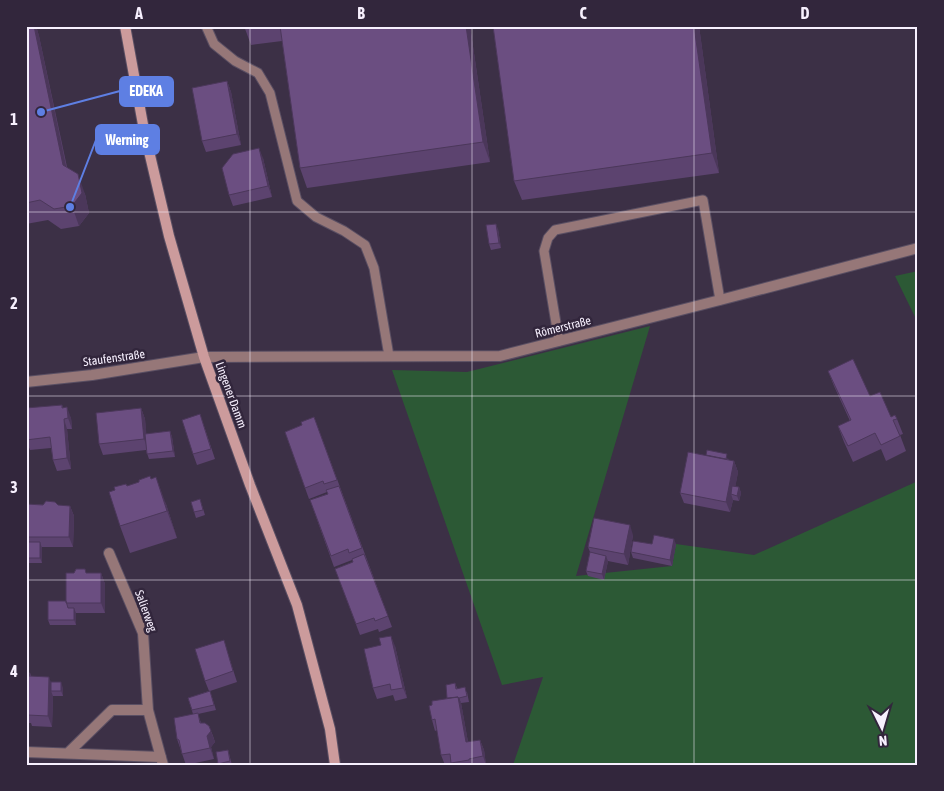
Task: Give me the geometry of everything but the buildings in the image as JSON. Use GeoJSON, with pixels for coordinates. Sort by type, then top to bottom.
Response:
{"type":"FeatureCollection","features":[{"type":"Feature","properties":{"kind":"main road","name":"Lingener Damm"},"geometry":{"type":"LineString","coordinates":[[125,26],[144,130],[169,236],[204,357],[250,485],[297,605],[330,729],[335,765]]}},
{"type":"Feature","properties":{"kind":"street","name":"Römerstraße"},"geometry":{"type":"LineString","coordinates":[[204,357],[500,356],[918,248]]}},
{"type":"Feature","properties":{"kind":"street","name":"Staufenstraße"},"geometry":{"type":"LineString","coordinates":[[26,382],[204,357]]}},
{"type":"Feature","properties":{"kind":"street","name":"Salierweg"},"geometry":{"type":"LineString","coordinates":[[26,752],[68,753],[162,761],[148,710],[143,634],[110,553]]}},
{"type":"Feature","properties":{"kind":"street"},"geometry":{"type":"LineString","coordinates":[[68,753],[112,710],[148,710]]}},
{"type":"Feature","properties":{"kind":"lane"},"geometry":{"type":"LineString","coordinates":[[206,26],[214,44],[235,61],[258,74],[270,92],[297,201],[316,217],[344,231],[365,245],[374,268],[389,356]]}},
{"type":"Feature","properties":{"kind":"lane"},"geometry":{"type":"LineString","coordinates":[[559,341],[544,251],[548,238],[555,230],[704,200],[720,300]]}},
{"type":"Feature","properties":{"kind":"green space"},"geometry":{"type":"Polygon","coordinates":[[[918,271],[918,323],[895,276],[918,271]]]}},
{"type":"Feature","properties":{"kind":"green space"},"geometry":{"type":"Polygon","coordinates":[[[650,326],[576,576],[672,566],[676,544],[754,555],[918,481],[918,765],[513,765],[543,677],[502,685],[392,370],[467,372],[650,326]]]}},
{"type":"Feature","properties":{"kind":"place","name":"EDEKA"},"geometry":{"type":"Point","coordinates":[41,112]}},
{"type":"Feature","properties":{"kind":"place","name":"Werning"},"geometry":{"type":"Point","coordinates":[70,207]}}]}
